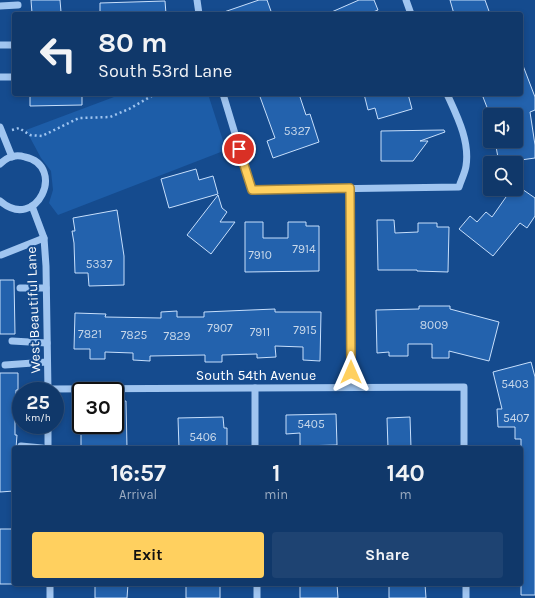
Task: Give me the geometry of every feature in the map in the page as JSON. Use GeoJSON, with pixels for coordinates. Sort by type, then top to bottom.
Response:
{"type":"FeatureCollection","features":[{"type":"Feature","properties":{"kind":"street"},"geometry":{"type":"LineString","coordinates":[[196,0],[199,12]]}},
{"type":"Feature","properties":{"kind":"street"},"geometry":{"type":"LineString","coordinates":[[406,0],[410,12]]}},
{"type":"Feature","properties":{"kind":"street"},"geometry":{"type":"LineString","coordinates":[[0,6],[18,5]]}},
{"type":"Feature","properties":{"kind":"street"},"geometry":{"type":"LineString","coordinates":[[0,45],[12,45]]}},
{"type":"Feature","properties":{"kind":"street"},"geometry":{"type":"LineString","coordinates":[[0,77],[12,77]]}},
{"type":"Feature","properties":{"kind":"street"},"geometry":{"type":"LineString","coordinates":[[224,96],[252,190],[458,186],[466,166],[466,146],[458,118],[448,96]]}},
{"type":"Feature","properties":{"kind":"street"},"geometry":{"type":"LineString","coordinates":[[1,130],[12,156]]}},
{"type":"Feature","properties":{"kind":"street"},"geometry":{"type":"LineString","coordinates":[[0,164],[12,156],[29,157],[37,162],[46,177],[46,186],[43,194],[38,202],[32,206],[22,209],[14,209],[6,206],[0,201]]}},
{"type":"Feature","properties":{"kind":"street"},"geometry":{"type":"LineString","coordinates":[[350,188],[351,387]]}},
{"type":"Feature","properties":{"kind":"street","name":"West Beautiful Lane"},"geometry":{"type":"LineString","coordinates":[[32,206],[44,238],[48,382]]}},
{"type":"Feature","properties":{"kind":"street"},"geometry":{"type":"LineString","coordinates":[[1,255],[44,238]]}},
{"type":"Feature","properties":{"kind":"street"},"geometry":{"type":"LineString","coordinates":[[20,288],[46,288]]}},
{"type":"Feature","properties":{"kind":"street"},"geometry":{"type":"LineString","coordinates":[[12,341],[47,343]]}},
{"type":"Feature","properties":{"kind":"street"},"geometry":{"type":"LineString","coordinates":[[5,365],[47,362]]}},
{"type":"Feature","properties":{"kind":"street","name":"South 54th Avenue"},"geometry":{"type":"LineString","coordinates":[[64,390],[464,387],[464,446]]}},
{"type":"Feature","properties":{"kind":"street"},"geometry":{"type":"LineString","coordinates":[[255,388],[256,446]]}},
{"type":"Feature","properties":{"kind":"street"},"geometry":{"type":"LineString","coordinates":[[48,434],[48,446]]}},
{"type":"Feature","properties":{"kind":"street"},"geometry":{"type":"LineString","coordinates":[[50,586],[50,598]]}},
{"type":"Feature","properties":{"kind":"street"},"geometry":{"type":"LineString","coordinates":[[256,586],[257,598]]}},
{"type":"Feature","properties":{"kind":"street"},"geometry":{"type":"LineString","coordinates":[[466,586],[466,598]]}},
{"type":"Feature","properties":{"kind":"path"},"geometry":{"type":"LineString","coordinates":[[1,130],[19,128],[30,135],[42,136],[79,118],[110,117],[129,109],[152,96]]}},
{"type":"Feature","properties":{"kind":"shaded area"},"geometry":{"type":"Polygon","coordinates":[[[117,96],[209,96],[226,150],[58,215],[49,203],[53,190],[51,171],[41,158],[26,130],[117,96]]]}},
{"type":"Feature","properties":{"kind":"building"},"geometry":{"type":"Polygon","coordinates":[[[31,0],[60,0],[61,12],[32,12],[31,0]]]}},
{"type":"Feature","properties":{"kind":"building"},"geometry":{"type":"Polygon","coordinates":[[[259,0],[267,0],[271,12],[224,12],[259,0]]]}},
{"type":"Feature","properties":{"kind":"building"},"geometry":{"type":"Polygon","coordinates":[[[359,0],[374,0],[378,10],[373,12],[332,12],[359,0]]]}},
{"type":"Feature","properties":{"kind":"building"},"geometry":{"type":"Polygon","coordinates":[[[450,0],[485,0],[489,12],[453,12],[450,0]]]}},
{"type":"Feature","properties":{"kind":"building"},"geometry":{"type":"Polygon","coordinates":[[[165,1],[166,12],[100,12],[100,3],[165,1]]]}},
{"type":"Feature","properties":{"kind":"building"},"geometry":{"type":"Polygon","coordinates":[[[523,66],[535,97],[535,110],[530,112],[535,145],[535,158],[523,160],[523,156],[498,156],[496,148],[523,148],[523,108],[487,108],[483,97],[486,96],[523,96],[523,66]]]}},
{"type":"Feature","properties":{"kind":"building"},"geometry":{"type":"Polygon","coordinates":[[[30,96],[82,96],[82,105],[30,106],[30,96]]]}},
{"type":"Feature","properties":{"kind":"building"},"geometry":{"type":"Polygon","coordinates":[[[260,96],[300,96],[306,115],[310,114],[319,142],[273,158],[267,141],[275,138],[260,96]]]}},
{"type":"Feature","properties":{"kind":"building"},"geometry":{"type":"Polygon","coordinates":[[[364,96],[409,96],[412,109],[378,119],[375,108],[368,110],[364,96]]]}},
{"type":"Feature","properties":{"kind":"building"},"geometry":{"type":"Polygon","coordinates":[[[444,130],[445,132],[420,141],[428,141],[413,161],[381,161],[381,131],[444,130]]]}},
{"type":"Feature","properties":{"kind":"building"},"geometry":{"type":"Polygon","coordinates":[[[196,169],[199,180],[213,176],[218,194],[169,208],[161,179],[196,169]]]}},
{"type":"Feature","properties":{"kind":"building"},"geometry":{"type":"Polygon","coordinates":[[[523,190],[535,198],[535,216],[527,228],[520,223],[493,256],[459,229],[470,216],[477,222],[486,212],[492,217],[506,197],[505,196],[523,196],[523,190]]]}},
{"type":"Feature","properties":{"kind":"building"},"geometry":{"type":"Polygon","coordinates":[[[218,195],[222,208],[227,212],[220,222],[235,222],[211,254],[187,235],[218,195]]]}},
{"type":"Feature","properties":{"kind":"building"},"geometry":{"type":"Polygon","coordinates":[[[117,210],[124,256],[124,285],[89,286],[88,273],[75,273],[72,231],[75,231],[73,218],[117,210]]]}},
{"type":"Feature","properties":{"kind":"building"},"geometry":{"type":"Polygon","coordinates":[[[377,220],[394,220],[395,233],[418,232],[418,223],[437,223],[437,227],[449,227],[448,272],[378,270],[377,220]]]}},
{"type":"Feature","properties":{"kind":"building"},"geometry":{"type":"Polygon","coordinates":[[[245,222],[263,222],[263,238],[288,238],[288,222],[306,222],[306,226],[319,226],[319,271],[245,272],[245,222]]]}},
{"type":"Feature","properties":{"kind":"building"},"geometry":{"type":"Polygon","coordinates":[[[0,280],[14,280],[15,334],[0,334],[0,280]]]}},
{"type":"Feature","properties":{"kind":"building"},"geometry":{"type":"Polygon","coordinates":[[[419,306],[450,306],[450,309],[499,322],[489,361],[449,351],[449,358],[432,358],[432,344],[408,344],[408,356],[389,356],[389,352],[377,353],[376,310],[419,309],[419,306]]]}},
{"type":"Feature","properties":{"kind":"building"},"geometry":{"type":"Polygon","coordinates":[[[275,309],[275,312],[321,312],[320,361],[303,360],[303,347],[275,346],[276,357],[257,358],[257,354],[222,355],[222,362],[205,362],[205,355],[150,356],[150,361],[133,360],[133,353],[105,352],[105,359],[90,359],[90,349],[74,349],[75,313],[106,314],[105,317],[161,318],[161,312],[177,311],[177,317],[204,317],[204,312],[275,309]]]}},
{"type":"Feature","properties":{"kind":"building"},"geometry":{"type":"Polygon","coordinates":[[[531,362],[535,377],[535,595],[521,595],[521,586],[523,586],[523,446],[521,446],[521,439],[515,439],[515,427],[498,427],[497,409],[502,409],[493,372],[531,362]]]}},
{"type":"Feature","properties":{"kind":"building"},"geometry":{"type":"Polygon","coordinates":[[[0,373],[18,373],[18,382],[12,382],[12,434],[17,435],[16,446],[12,446],[12,491],[0,492],[0,373]]]}},
{"type":"Feature","properties":{"kind":"building"},"geometry":{"type":"Polygon","coordinates":[[[124,401],[126,401],[127,446],[81,446],[81,434],[124,434],[124,401]]]}},
{"type":"Feature","properties":{"kind":"building"},"geometry":{"type":"Polygon","coordinates":[[[336,414],[337,445],[300,446],[300,433],[286,434],[286,415],[336,414]]]}},
{"type":"Feature","properties":{"kind":"building"},"geometry":{"type":"Polygon","coordinates":[[[223,417],[224,428],[227,428],[227,446],[179,446],[178,418],[223,417]]]}},
{"type":"Feature","properties":{"kind":"building"},"geometry":{"type":"Polygon","coordinates":[[[410,417],[411,446],[388,446],[387,418],[410,417]]]}},
{"type":"Feature","properties":{"kind":"building"},"geometry":{"type":"Polygon","coordinates":[[[0,529],[12,529],[12,584],[0,584],[0,529]]]}},
{"type":"Feature","properties":{"kind":"building"},"geometry":{"type":"Polygon","coordinates":[[[95,586],[128,586],[127,598],[95,598],[95,586]]]}},
{"type":"Feature","properties":{"kind":"building"},"geometry":{"type":"Polygon","coordinates":[[[186,586],[220,586],[220,598],[186,598],[186,586]]]}},
{"type":"Feature","properties":{"kind":"building"},"geometry":{"type":"Polygon","coordinates":[[[300,586],[337,586],[338,598],[300,598],[300,586]]]}},
{"type":"Feature","properties":{"kind":"building"},"geometry":{"type":"Polygon","coordinates":[[[389,586],[425,586],[426,598],[389,598],[389,586]]]}},
{"type":"Feature","properties":{"kind":"route"},"geometry":{"type":"LineString","coordinates":[[239,149],[252,190],[350,188],[351,372]]}}]}
